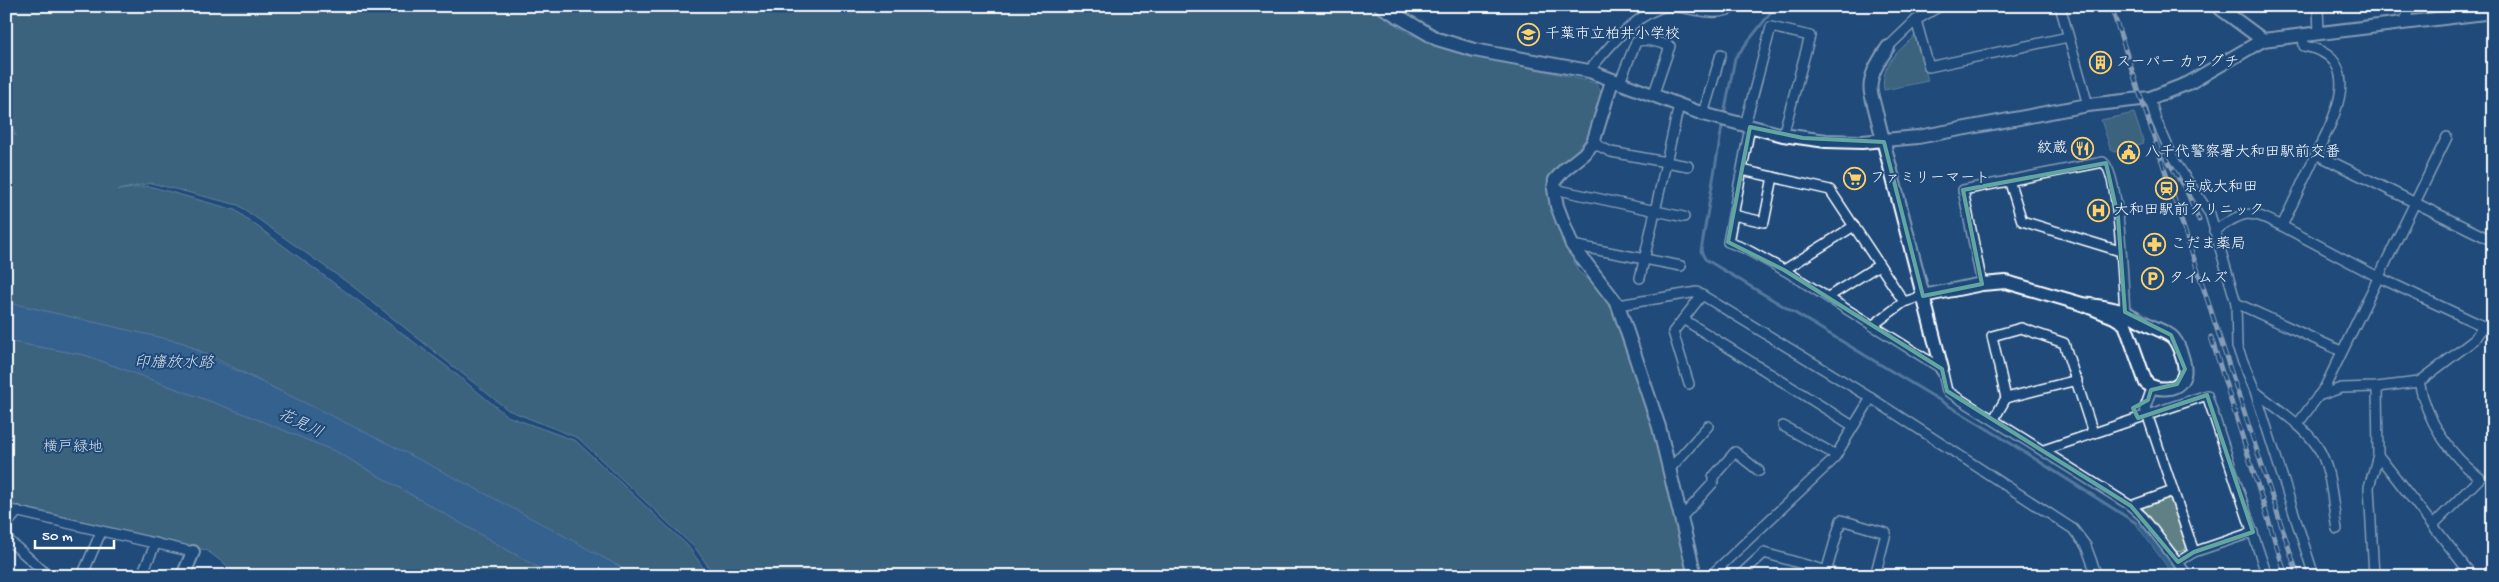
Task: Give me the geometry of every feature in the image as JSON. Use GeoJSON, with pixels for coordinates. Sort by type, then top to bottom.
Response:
{"type":"FeatureCollection","features":[{"type":"Feature","properties":{"kind":"street"},"geometry":{"type":"LineString","coordinates":[[1381,6],[1405,23],[1437,39],[1474,50],[1589,71],[1615,83],[1703,114],[1783,135],[1826,141],[1884,142],[2088,105],[2150,98],[2189,84],[2263,40],[2493,12]]}},
{"type":"Feature","properties":{"kind":"street"},"geometry":{"type":"LineString","coordinates":[[1589,71],[1617,36],[1662,7],[1719,12],[1736,6]]}},
{"type":"Feature","properties":{"kind":"street"},"geometry":{"type":"LineString","coordinates":[[1940,6],[1916,20],[1888,47],[1874,70],[1870,87],[1947,391],[2131,506],[2143,517],[2188,576]]}},
{"type":"Feature","properties":{"kind":"street"},"geometry":{"type":"LineString","coordinates":[[2060,6],[2088,105]]}},
{"type":"Feature","properties":{"kind":"street"},"geometry":{"type":"LineString","coordinates":[[2216,6],[2263,40]]}},
{"type":"Feature","properties":{"kind":"street"},"geometry":{"type":"LineString","coordinates":[[2318,6],[2319,34]]}},
{"type":"Feature","properties":{"kind":"street"},"geometry":{"type":"LineString","coordinates":[[2404,23],[2410,6]]}},
{"type":"Feature","properties":{"kind":"street"},"geometry":{"type":"LineString","coordinates":[[1916,20],[1929,67],[2068,37]]}},
{"type":"Feature","properties":{"kind":"street"},"geometry":{"type":"LineString","coordinates":[[1783,135],[1810,36],[1771,27],[1748,126],[1742,170],[1728,242],[1744,248],[1784,270],[1942,369]]}},
{"type":"Feature","properties":{"kind":"street"},"geometry":{"type":"LineString","coordinates":[[2282,226],[2330,128],[2339,104],[2340,82],[2332,58],[2304,46],[2302,36]]}},
{"type":"Feature","properties":{"kind":"street"},"geometry":{"type":"LineString","coordinates":[[1652,96],[1670,46],[1656,41],[1649,43],[1641,40],[1636,42],[1615,83],[1593,143],[1584,154],[1565,169],[1555,180],[1554,189],[1557,206],[1572,245],[1618,305],[1658,427],[1695,576]]}},
{"type":"Feature","properties":{"kind":"street"},"geometry":{"type":"LineString","coordinates":[[1703,114],[1721,54]]}},
{"type":"Feature","properties":{"kind":"street"},"geometry":{"type":"LineString","coordinates":[[2150,98],[2156,120],[2175,162],[2208,210],[2236,303],[2236,347],[2255,391],[2314,576]]}},
{"type":"Feature","properties":{"kind":"street"},"geometry":{"type":"LineString","coordinates":[[1640,278],[1679,105]]}},
{"type":"Feature","properties":{"kind":"street"},"geometry":{"type":"LineString","coordinates":[[2297,425],[2318,396],[2447,136]]}},
{"type":"Feature","properties":{"kind":"street"},"geometry":{"type":"LineString","coordinates":[[1593,143],[1611,152],[1688,166]]}},
{"type":"Feature","properties":{"kind":"street"},"geometry":{"type":"LineString","coordinates":[[2316,154],[2493,241]]}},
{"type":"Feature","properties":{"kind":"street"},"geometry":{"type":"LineString","coordinates":[[1982,284],[1963,190],[2098,162],[2106,163],[2113,188],[2125,312]]}},
{"type":"Feature","properties":{"kind":"street"},"geometry":{"type":"LineString","coordinates":[[1742,170],[1830,190],[1904,302]]}},
{"type":"Feature","properties":{"kind":"street"},"geometry":{"type":"LineString","coordinates":[[1733,215],[1764,222],[1773,177]]}},
{"type":"Feature","properties":{"kind":"street"},"geometry":{"type":"LineString","coordinates":[[2009,180],[2022,221],[2120,250]]}},
{"type":"Feature","properties":{"kind":"street"},"geometry":{"type":"LineString","coordinates":[[1554,189],[1684,217]]}},
{"type":"Feature","properties":{"kind":"street"},"geometry":{"type":"LineString","coordinates":[[2214,231],[2239,215],[2249,213],[2259,215],[2378,277],[2483,326],[2493,328]]}},
{"type":"Feature","properties":{"kind":"street"},"geometry":{"type":"LineString","coordinates":[[1784,270],[1854,226]]}},
{"type":"Feature","properties":{"kind":"street"},"geometry":{"type":"LineString","coordinates":[[1572,245],[1681,266]]}},
{"type":"Feature","properties":{"kind":"street"},"geometry":{"type":"LineString","coordinates":[[1828,297],[1879,265]]}},
{"type":"Feature","properties":{"kind":"street"},"geometry":{"type":"LineString","coordinates":[[1872,326],[1904,302],[1982,284],[2006,282],[2023,285],[2082,304],[2114,317],[2125,324],[2146,383],[2152,388],[2163,390],[2177,384],[2182,379],[2184,369],[2176,342],[2171,335],[2136,320],[2125,312],[2082,304]]}},
{"type":"Feature","properties":{"kind":"street"},"geometry":{"type":"LineString","coordinates":[[1618,305],[1697,292],[1702,294],[1871,398],[2073,528],[2086,546],[2097,576]]}},
{"type":"Feature","properties":{"kind":"street"},"geometry":{"type":"LineString","coordinates":[[1689,384],[1673,332],[1702,294]]}},
{"type":"Feature","properties":{"kind":"street"},"geometry":{"type":"LineString","coordinates":[[2236,303],[2341,351]]}},
{"type":"Feature","properties":{"kind":"street"},"geometry":{"type":"LineString","coordinates":[[1683,319],[1853,426]]}},
{"type":"Feature","properties":{"kind":"street"},"geometry":{"type":"LineString","coordinates":[[2318,396],[2342,388],[2377,387],[2419,382],[2474,340],[2483,326]]}},
{"type":"Feature","properties":{"kind":"street"},"geometry":{"type":"LineString","coordinates":[[1994,419],[2006,398],[1992,336],[2021,328],[2064,342],[2093,433]]}},
{"type":"Feature","properties":{"kind":"street"},"geometry":{"type":"LineString","coordinates":[[2006,398],[2077,380]]}},
{"type":"Feature","properties":{"kind":"street"},"geometry":{"type":"LineString","coordinates":[[2419,382],[2423,404],[2442,438],[2454,456],[2480,478],[2433,525]]}},
{"type":"Feature","properties":{"kind":"street"},"geometry":{"type":"LineString","coordinates":[[2374,576],[2369,487],[2378,454],[2377,387]]}},
{"type":"Feature","properties":{"kind":"street"},"geometry":{"type":"LineString","coordinates":[[2152,388],[2145,408],[2194,552]]}},
{"type":"Feature","properties":{"kind":"street"},"geometry":{"type":"LineString","coordinates":[[2255,391],[2297,425],[2317,446],[2326,468],[2337,528]]}},
{"type":"Feature","properties":{"kind":"street"},"geometry":{"type":"LineString","coordinates":[[2044,450],[2207,395],[2267,576]]}},
{"type":"Feature","properties":{"kind":"street"},"geometry":{"type":"LineString","coordinates":[[1710,576],[1836,455],[1871,398]]}},
{"type":"Feature","properties":{"kind":"street"},"geometry":{"type":"LineString","coordinates":[[1669,470],[1708,426]]}},
{"type":"Feature","properties":{"kind":"street"},"geometry":{"type":"LineString","coordinates":[[1783,426],[1836,455]]}},
{"type":"Feature","properties":{"kind":"street"},"geometry":{"type":"LineString","coordinates":[[1681,518],[1713,483],[1713,477],[1735,452],[1759,472]]}},
{"type":"Feature","properties":{"kind":"street"},"geometry":{"type":"LineString","coordinates":[[2378,454],[2470,573]]}},
{"type":"Feature","properties":{"kind":"street"},"geometry":{"type":"LineString","coordinates":[[2131,506],[2173,491]]}},
{"type":"Feature","properties":{"kind":"street"},"geometry":{"type":"LineString","coordinates":[[6,508],[101,532],[193,552],[183,576]]}},
{"type":"Feature","properties":{"kind":"street"},"geometry":{"type":"LineString","coordinates":[[6,525],[18,511]]}},
{"type":"Feature","properties":{"kind":"street"},"geometry":{"type":"LineString","coordinates":[[1826,573],[1841,520],[1886,533],[1875,576]]}},
{"type":"Feature","properties":{"kind":"street"},"geometry":{"type":"LineString","coordinates":[[82,576],[101,532]]}},
{"type":"Feature","properties":{"kind":"street"},"geometry":{"type":"LineString","coordinates":[[2178,562],[2194,552],[2252,532]]}},
{"type":"Feature","properties":{"kind":"street"},"geometry":{"type":"LineString","coordinates":[[6,538],[50,576]]}},
{"type":"Feature","properties":{"kind":"street"},"geometry":{"type":"LineString","coordinates":[[142,576],[156,543]]}},
{"type":"Feature","properties":{"kind":"street"},"geometry":{"type":"LineString","coordinates":[[1739,576],[1764,553],[1826,573],[1845,576]]}},
{"type":"Feature","properties":{"kind":"highlighted area"},"geometry":{"type":"Polygon","coordinates":[[[1750,127],[1803,138],[1884,142],[1923,296],[1982,284],[1963,190],[2106,163],[2118,217],[2125,312],[2171,335],[2185,369],[2177,384],[2151,390],[2148,400],[2133,408],[2138,418],[2207,395],[2253,532],[2194,552],[2178,562],[2131,506],[1947,391],[1942,369],[1784,270],[1728,242],[1750,127]]]}},
{"type":"Feature","properties":{"kind":"green space"},"geometry":{"type":"Polygon","coordinates":[[[6,6],[1368,6],[1408,33],[1441,46],[1596,83],[1603,96],[1591,132],[1573,155],[1553,172],[1548,183],[1552,208],[1578,271],[1604,293],[1611,308],[1652,428],[1689,576],[715,576],[696,549],[578,438],[508,410],[351,285],[238,205],[151,183],[118,190],[149,186],[235,210],[445,365],[507,416],[576,441],[688,546],[709,576],[636,576],[445,473],[184,343],[6,302],[6,126],[16,136],[6,115],[6,6]]]}},
{"type":"Feature","properties":{"kind":"green space"},"geometry":{"type":"Polygon","coordinates":[[[1916,35],[1928,81],[1884,90],[1885,73],[1892,59],[1916,35]]]}},
{"type":"Feature","properties":{"kind":"green space"},"geometry":{"type":"Polygon","coordinates":[[[2134,113],[2144,143],[2115,152],[2111,150],[2101,120],[2134,113]]]}},
{"type":"Feature","properties":{"kind":"green space","name":"横戸緑地"},"geometry":{"type":"Polygon","coordinates":[[[6,341],[85,355],[242,413],[337,452],[553,576],[241,576],[206,550],[138,537],[6,505],[6,341]]]}},
{"type":"Feature","properties":{"kind":"green space"},"geometry":{"type":"Polygon","coordinates":[[[2169,496],[2186,546],[2186,549],[2180,552],[2176,551],[2145,513],[2142,506],[2169,496]]]}},
{"type":"Feature","properties":{"kind":"water","name":"印旛放水路"},"geometry":{"type":"Polygon","coordinates":[[[6,302],[184,343],[214,360],[369,434],[472,487],[624,569],[632,576],[553,576],[337,452],[242,413],[85,355],[6,341],[6,302]]]}},
{"type":"Feature","properties":{"kind":"water"},"geometry":{"type":"Polygon","coordinates":[[[2132,519],[2146,530],[2181,576],[2174,576],[2132,519]]]}},
{"type":"Feature","properties":{"kind":"waterway"},"geometry":{"type":"LineString","coordinates":[[1724,115],[1735,58],[1776,6]]}},
{"type":"Feature","properties":{"kind":"waterway"},"geometry":{"type":"LineString","coordinates":[[1723,121],[1701,251],[1705,259],[1999,436],[2136,523]]}},
{"type":"Feature","properties":{"kind":"railway"},"geometry":{"type":"LineString","coordinates":[[2111,6],[2298,576]]}},
{"type":"Feature","properties":{"kind":"railway"},"geometry":{"type":"LineString","coordinates":[[2164,154],[2188,194],[2199,220]]}},
{"type":"Feature","properties":{"kind":"railway"},"geometry":{"type":"LineString","coordinates":[[2211,337],[2286,576]]}},
{"type":"Feature","properties":{"kind":"place","name":"千葉市立柏井小学校"},"geometry":{"type":"Point","coordinates":[1529,35]}},
{"type":"Feature","properties":{"kind":"place","name":"スーパー カワグチ"},"geometry":{"type":"Point","coordinates":[2100,63]}},
{"type":"Feature","properties":{"kind":"place","name":"紋蔵"},"geometry":{"type":"Point","coordinates":[2083,149]}},
{"type":"Feature","properties":{"kind":"place","name":"八千代警察署大和田駅前交番"},"geometry":{"type":"Point","coordinates":[2129,153]}},
{"type":"Feature","properties":{"kind":"place","name":"ファミリーマート"},"geometry":{"type":"Point","coordinates":[1854,179]}},
{"type":"Feature","properties":{"kind":"place","name":"京成大和田"},"geometry":{"type":"Point","coordinates":[2167,188]}},
{"type":"Feature","properties":{"kind":"place","name":"大和田駅前クリニック"},"geometry":{"type":"Point","coordinates":[2098,211]}},
{"type":"Feature","properties":{"kind":"place","name":"こだま薬局"},"geometry":{"type":"Point","coordinates":[2155,245]}},
{"type":"Feature","properties":{"kind":"place","name":"タイムズ"},"geometry":{"type":"Point","coordinates":[2153,279]}},
{"type":"Feature","properties":{"kind":"water label","name":"花見川"},"geometry":{"type":"Point","coordinates":[300,425]}}]}
